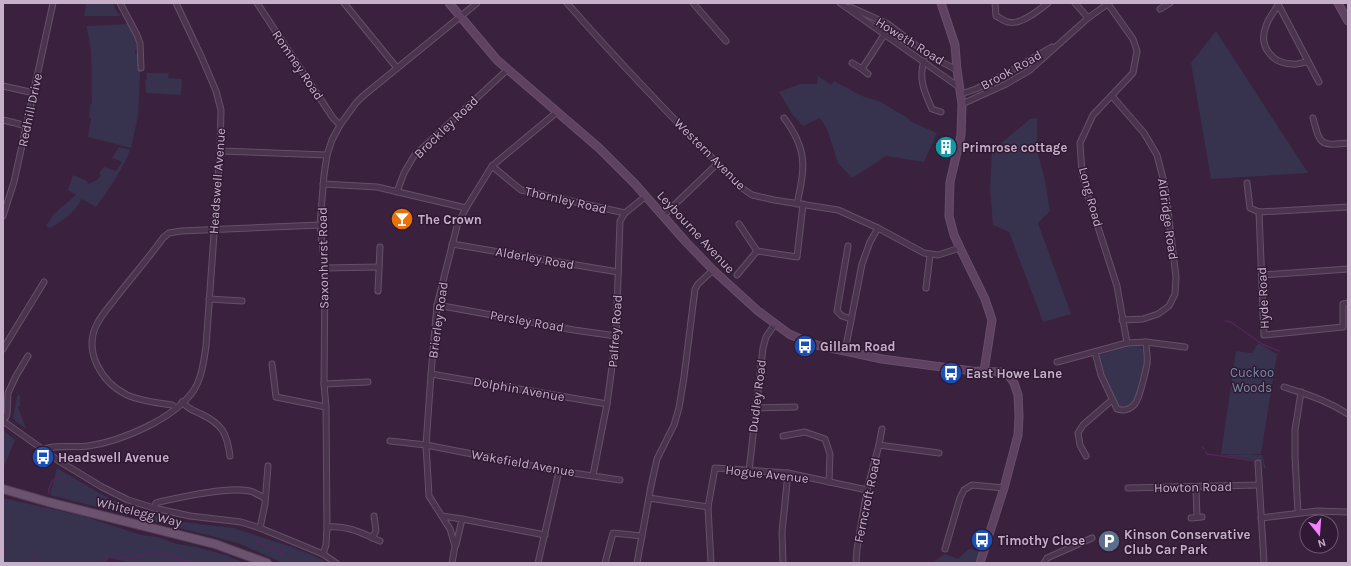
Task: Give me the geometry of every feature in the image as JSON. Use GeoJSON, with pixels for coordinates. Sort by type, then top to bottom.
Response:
{"type":"FeatureCollection","features":[{"type":"Feature","properties":{"kind":"main road","name":"Whitelegg Way"},"geometry":{"type":"LineString","coordinates":[[3,489],[56,504],[215,544],[267,563]]}},
{"type":"Feature","properties":{"kind":"street","name":"Redhill Drive"},"geometry":{"type":"LineString","coordinates":[[3,216],[14,182],[53,3]]}},
{"type":"Feature","properties":{"kind":"street"},"geometry":{"type":"LineString","coordinates":[[120,3],[140,43],[141,68]]}},
{"type":"Feature","properties":{"kind":"street","name":"Headswell Avenue"},"geometry":{"type":"LineString","coordinates":[[43,450],[48,448],[88,446],[135,432],[156,422],[176,408],[194,389],[200,376],[205,357],[220,151],[221,118],[220,103],[202,58],[177,3]]}},
{"type":"Feature","properties":{"kind":"street","name":"Romney Road"},"geometry":{"type":"LineString","coordinates":[[256,3],[333,118],[340,125]]}},
{"type":"Feature","properties":{"kind":"street"},"geometry":{"type":"LineString","coordinates":[[344,3],[397,68]]}},
{"type":"Feature","properties":{"kind":"street","name":"Leybourne Avenue"},"geometry":{"type":"LineString","coordinates":[[449,3],[507,70],[604,153],[664,215],[686,242],[713,270],[742,297],[789,334],[804,341],[882,359],[984,372]]}},
{"type":"Feature","properties":{"kind":"street","name":"Saxonhurst Road"},"geometry":{"type":"LineString","coordinates":[[323,554],[326,545],[327,527],[326,407],[324,384],[325,268],[320,225],[327,155],[332,140],[340,125],[356,103],[373,87],[477,3]]}},
{"type":"Feature","properties":{"kind":"street","name":"Western Avenue"},"geometry":{"type":"LineString","coordinates":[[567,3],[613,55],[742,188],[752,195],[838,210],[878,228],[910,246],[930,255]]}},
{"type":"Feature","properties":{"kind":"street"},"geometry":{"type":"LineString","coordinates":[[693,3],[726,41]]}},
{"type":"Feature","properties":{"kind":"street","name":"Howeth Road"},"geometry":{"type":"LineString","coordinates":[[840,3],[924,62],[960,91]]}},
{"type":"Feature","properties":{"kind":"street","name":"Howeth Road"},"geometry":{"type":"LineString","coordinates":[[840,3],[888,24],[930,56],[957,70]]}},
{"type":"Feature","properties":{"kind":"street"},"geometry":{"type":"LineString","coordinates":[[941,3],[955,45],[962,104],[961,135],[951,174],[949,194],[951,225],[992,320],[984,372],[1001,372],[1007,374],[1014,383],[1018,396],[1020,416],[1018,436],[1004,488],[980,563]]}},
{"type":"Feature","properties":{"kind":"street"},"geometry":{"type":"LineString","coordinates":[[995,3],[996,16],[1009,23],[1018,22],[1033,15],[1048,3]]}},
{"type":"Feature","properties":{"kind":"street"},"geometry":{"type":"LineString","coordinates":[[1075,3],[1088,18]]}},
{"type":"Feature","properties":{"kind":"street","name":"Brook Road"},"geometry":{"type":"LineString","coordinates":[[962,104],[1006,84],[1030,70],[1088,18],[1109,3]]}},
{"type":"Feature","properties":{"kind":"street","name":"Long Road"},"geometry":{"type":"LineString","coordinates":[[1109,3],[1133,39],[1136,50],[1133,73],[1093,115],[1080,143],[1082,173],[1117,286],[1127,342]]}},
{"type":"Feature","properties":{"kind":"street"},"geometry":{"type":"LineString","coordinates":[[1160,9],[1170,3]]}},
{"type":"Feature","properties":{"kind":"street"},"geometry":{"type":"LineString","coordinates":[[1338,3],[1348,21]]}},
{"type":"Feature","properties":{"kind":"street"},"geometry":{"type":"LineString","coordinates":[[1278,4],[1319,82]]}},
{"type":"Feature","properties":{"kind":"street"},"geometry":{"type":"LineString","coordinates":[[1278,4],[1265,27],[1263,39],[1267,53],[1278,61],[1293,64],[1308,62]]}},
{"type":"Feature","properties":{"kind":"street"},"geometry":{"type":"LineString","coordinates":[[862,69],[884,35]]}},
{"type":"Feature","properties":{"kind":"street","name":"Brook Road"},"geometry":{"type":"LineString","coordinates":[[960,91],[976,89],[1060,43]]}},
{"type":"Feature","properties":{"kind":"street","name":"Howeth Road"},"geometry":{"type":"LineString","coordinates":[[924,62],[921,70],[924,89],[932,109],[941,112]]}},
{"type":"Feature","properties":{"kind":"street"},"geometry":{"type":"LineString","coordinates":[[852,63],[868,74]]}},
{"type":"Feature","properties":{"kind":"street","name":"Brockley Road"},"geometry":{"type":"LineString","coordinates":[[397,192],[404,173],[414,156],[507,70]]}},
{"type":"Feature","properties":{"kind":"street"},"geometry":{"type":"LineString","coordinates":[[3,86],[34,94]]}},
{"type":"Feature","properties":{"kind":"street","name":"Aldridge Road"},"geometry":{"type":"LineString","coordinates":[[1112,96],[1144,133],[1157,155],[1165,186],[1176,277],[1175,294],[1169,306],[1158,314],[1143,319],[1122,320]]}},
{"type":"Feature","properties":{"kind":"street","name":"Brierley Road"},"geometry":{"type":"LineString","coordinates":[[452,563],[455,546],[450,529],[429,496],[426,445],[437,305],[457,226],[466,208],[492,166],[557,112]]}},
{"type":"Feature","properties":{"kind":"street"},"geometry":{"type":"LineString","coordinates":[[784,118],[792,129],[799,143],[803,157],[803,173],[798,204]]}},
{"type":"Feature","properties":{"kind":"street"},"geometry":{"type":"LineString","coordinates":[[1313,118],[1318,137],[1322,142],[1329,145],[1348,143]]}},
{"type":"Feature","properties":{"kind":"street"},"geometry":{"type":"LineString","coordinates":[[3,120],[27,126]]}},
{"type":"Feature","properties":{"kind":"street"},"geometry":{"type":"LineString","coordinates":[[220,151],[327,155]]}},
{"type":"Feature","properties":{"kind":"street"},"geometry":{"type":"LineString","coordinates":[[664,215],[718,163]]}},
{"type":"Feature","properties":{"kind":"street","name":"Thornley Road"},"geometry":{"type":"LineString","coordinates":[[492,166],[521,190],[625,213]]}},
{"type":"Feature","properties":{"kind":"street"},"geometry":{"type":"LineString","coordinates":[[1247,183],[1250,208],[1259,212],[1348,207]]}},
{"type":"Feature","properties":{"kind":"street"},"geometry":{"type":"LineString","coordinates":[[323,184],[377,187],[466,208]]}},
{"type":"Feature","properties":{"kind":"street"},"geometry":{"type":"LineString","coordinates":[[625,213],[646,196]]}},
{"type":"Feature","properties":{"kind":"street"},"geometry":{"type":"LineString","coordinates":[[739,224],[757,251],[796,257],[804,204]]}},
{"type":"Feature","properties":{"kind":"street","name":"Hyde Road"},"geometry":{"type":"LineString","coordinates":[[1259,212],[1264,335],[1343,327],[1343,304],[1348,303]]}},
{"type":"Feature","properties":{"kind":"street","name":"Palfrey Road"},"geometry":{"type":"LineString","coordinates":[[593,475],[607,404],[616,336],[620,221],[625,213]]}},
{"type":"Feature","properties":{"kind":"street"},"geometry":{"type":"LineString","coordinates":[[176,408],[129,396],[109,382],[98,369],[94,358],[93,343],[94,333],[98,322],[104,313],[165,235],[176,232],[320,225]]}},
{"type":"Feature","properties":{"kind":"street"},"geometry":{"type":"LineString","coordinates":[[845,351],[865,252],[878,228]]}},
{"type":"Feature","properties":{"kind":"street","name":"Alderley Road"},"geometry":{"type":"LineString","coordinates":[[452,244],[618,272]]}},
{"type":"Feature","properties":{"kind":"street"},"geometry":{"type":"LineString","coordinates":[[848,246],[837,310],[842,316],[851,319]]}},
{"type":"Feature","properties":{"kind":"street"},"geometry":{"type":"LineString","coordinates":[[378,291],[380,247]]}},
{"type":"Feature","properties":{"kind":"street"},"geometry":{"type":"LineString","coordinates":[[926,288],[930,255],[942,254],[960,248]]}},
{"type":"Feature","properties":{"kind":"street"},"geometry":{"type":"LineString","coordinates":[[737,274],[757,251]]}},
{"type":"Feature","properties":{"kind":"street"},"geometry":{"type":"LineString","coordinates":[[325,268],[379,267]]}},
{"type":"Feature","properties":{"kind":"street"},"geometry":{"type":"LineString","coordinates":[[1262,275],[1348,269]]}},
{"type":"Feature","properties":{"kind":"street"},"geometry":{"type":"LineString","coordinates":[[637,563],[649,498],[658,460],[674,425],[679,408],[695,289],[698,284],[713,270]]}},
{"type":"Feature","properties":{"kind":"street"},"geometry":{"type":"LineString","coordinates":[[3,349],[44,282]]}},
{"type":"Feature","properties":{"kind":"street"},"geometry":{"type":"LineString","coordinates":[[209,299],[242,301]]}},
{"type":"Feature","properties":{"kind":"street","name":"Persley Road"},"geometry":{"type":"LineString","coordinates":[[437,305],[574,330],[616,336]]}},
{"type":"Feature","properties":{"kind":"street","name":"Dudley Road"},"geometry":{"type":"LineString","coordinates":[[749,471],[755,408],[764,343],[775,324]]}},
{"type":"Feature","properties":{"kind":"street"},"geometry":{"type":"LineString","coordinates":[[1058,362],[1127,342],[1146,342],[1185,347]]}},
{"type":"Feature","properties":{"kind":"street"},"geometry":{"type":"LineString","coordinates":[[1095,352],[1101,375],[1112,400],[1117,409],[1122,410],[1134,405],[1139,398],[1147,364],[1146,342]]}},
{"type":"Feature","properties":{"kind":"street"},"geometry":{"type":"LineString","coordinates":[[28,356],[8,393],[7,414],[3,420],[43,450],[102,488],[128,500],[154,508],[190,516],[241,522],[260,528],[323,554],[336,563]]}},
{"type":"Feature","properties":{"kind":"street"},"geometry":{"type":"LineString","coordinates":[[272,364],[276,397],[326,407]]}},
{"type":"Feature","properties":{"kind":"street","name":"Dolphin Avenue"},"geometry":{"type":"LineString","coordinates":[[431,374],[607,404]]}},
{"type":"Feature","properties":{"kind":"street"},"geometry":{"type":"LineString","coordinates":[[324,384],[368,382]]}},
{"type":"Feature","properties":{"kind":"street"},"geometry":{"type":"LineString","coordinates":[[1284,387],[1331,403],[1348,414]]}},
{"type":"Feature","properties":{"kind":"street"},"geometry":{"type":"LineString","coordinates":[[1298,513],[1295,430],[1301,392]]}},
{"type":"Feature","properties":{"kind":"street"},"geometry":{"type":"LineString","coordinates":[[1086,456],[1080,445],[1078,433],[1083,425],[1112,400]]}},
{"type":"Feature","properties":{"kind":"street"},"geometry":{"type":"LineString","coordinates":[[182,402],[189,410],[214,420],[226,435],[230,456]]}},
{"type":"Feature","properties":{"kind":"street"},"geometry":{"type":"LineString","coordinates":[[755,408],[795,407]]}},
{"type":"Feature","properties":{"kind":"street","name":"Ferncroft Road"},"geometry":{"type":"LineString","coordinates":[[856,563],[867,490],[882,429]]}},
{"type":"Feature","properties":{"kind":"street"},"geometry":{"type":"LineString","coordinates":[[783,436],[805,432],[825,439],[830,454],[829,482]]}},
{"type":"Feature","properties":{"kind":"street"},"geometry":{"type":"LineString","coordinates":[[873,437],[880,437]]}},
{"type":"Feature","properties":{"kind":"street","name":"Wakefield Avenue"},"geometry":{"type":"LineString","coordinates":[[390,441],[426,445],[620,480]]}},
{"type":"Feature","properties":{"kind":"street"},"geometry":{"type":"LineString","coordinates":[[879,445],[939,453]]}},
{"type":"Feature","properties":{"kind":"street"},"geometry":{"type":"LineString","coordinates":[[932,452],[933,445]]}},
{"type":"Feature","properties":{"kind":"street"},"geometry":{"type":"LineString","coordinates":[[1258,463],[1264,563]]}},
{"type":"Feature","properties":{"kind":"street"},"geometry":{"type":"LineString","coordinates":[[260,528],[265,504],[264,498],[268,466]]}},
{"type":"Feature","properties":{"kind":"street","name":"Hogue Avenue"},"geometry":{"type":"LineString","coordinates":[[708,507],[715,468],[788,473],[867,490]]}},
{"type":"Feature","properties":{"kind":"street"},"geometry":{"type":"LineString","coordinates":[[538,563],[559,470]]}},
{"type":"Feature","properties":{"kind":"street"},"geometry":{"type":"LineString","coordinates":[[783,563],[782,532],[788,473]]}},
{"type":"Feature","properties":{"kind":"street"},"geometry":{"type":"LineString","coordinates":[[944,549],[964,490],[972,485],[978,484],[1004,488]]}},
{"type":"Feature","properties":{"kind":"street","name":"Howton Road"},"geometry":{"type":"LineString","coordinates":[[1128,488],[1259,485]]}},
{"type":"Feature","properties":{"kind":"street"},"geometry":{"type":"LineString","coordinates":[[1191,518],[1199,517],[1196,487]]}},
{"type":"Feature","properties":{"kind":"street"},"geometry":{"type":"LineString","coordinates":[[154,508],[156,503],[160,502],[197,494],[227,491],[253,492],[264,498]]}},
{"type":"Feature","properties":{"kind":"street"},"geometry":{"type":"LineString","coordinates":[[649,498],[708,507],[711,563]]}},
{"type":"Feature","properties":{"kind":"street"},"geometry":{"type":"LineString","coordinates":[[1261,518],[1317,511],[1348,512]]}},
{"type":"Feature","properties":{"kind":"street"},"geometry":{"type":"LineString","coordinates":[[372,538],[376,531],[374,516]]}},
{"type":"Feature","properties":{"kind":"street"},"geometry":{"type":"LineString","coordinates":[[442,516],[545,535]]}},
{"type":"Feature","properties":{"kind":"street"},"geometry":{"type":"LineString","coordinates":[[455,546],[462,519]]}},
{"type":"Feature","properties":{"kind":"street"},"geometry":{"type":"LineString","coordinates":[[327,527],[348,527],[380,541]]}},
{"type":"Feature","properties":{"kind":"street"},"geometry":{"type":"LineString","coordinates":[[605,563],[613,532],[642,536]]}},
{"type":"Feature","properties":{"kind":"street"},"geometry":{"type":"LineString","coordinates":[[1044,563],[1047,558],[1092,538]]}},
{"type":"Feature","properties":{"kind":"green space"},"geometry":{"type":"Polygon","coordinates":[[[113,3],[117,12],[121,16],[84,16],[86,4],[113,3]]]}},
{"type":"Feature","properties":{"kind":"green space"},"geometry":{"type":"Polygon","coordinates":[[[129,24],[136,42],[135,54],[141,54],[138,116],[131,148],[88,137],[91,118],[89,118],[90,104],[92,104],[92,65],[89,36],[86,26],[129,24]]]}},
{"type":"Feature","properties":{"kind":"green space"},"geometry":{"type":"Polygon","coordinates":[[[1216,31],[1308,173],[1211,179],[1191,63],[1216,31]]]}},
{"type":"Feature","properties":{"kind":"green space"},"geometry":{"type":"Polygon","coordinates":[[[146,73],[169,73],[168,78],[182,79],[181,95],[146,93],[146,73]]]}},
{"type":"Feature","properties":{"kind":"green space"},"geometry":{"type":"Polygon","coordinates":[[[818,76],[831,85],[834,81],[862,96],[879,101],[912,122],[937,133],[924,162],[886,156],[852,178],[838,163],[827,129],[820,118],[803,126],[792,114],[779,92],[800,84],[817,84],[818,76]]]}},
{"type":"Feature","properties":{"kind":"green space"},"geometry":{"type":"Polygon","coordinates":[[[1037,118],[1037,151],[1045,180],[1050,211],[1038,223],[1071,314],[1043,322],[1009,232],[993,225],[990,188],[992,151],[1030,119],[1037,118]]]}},
{"type":"Feature","properties":{"kind":"green space"},"geometry":{"type":"Polygon","coordinates":[[[119,147],[130,150],[127,158],[119,173],[96,207],[82,199],[72,212],[64,219],[50,228],[46,226],[54,214],[76,195],[68,190],[73,175],[87,181],[88,184],[97,180],[101,175],[99,173],[104,167],[116,171],[122,162],[112,158],[119,147]]]}},
{"type":"Feature","properties":{"kind":"green space","name":"Cuckoo Woods"},"geometry":{"type":"Polygon","coordinates":[[[1258,343],[1277,354],[1261,454],[1221,454],[1236,351],[1252,353],[1258,343]]]}},
{"type":"Feature","properties":{"kind":"green space"},"geometry":{"type":"Polygon","coordinates":[[[1138,344],[1143,350],[1144,362],[1136,398],[1134,403],[1121,409],[1118,407],[1106,382],[1099,355],[1138,344]]]}},
{"type":"Feature","properties":{"kind":"green space"},"geometry":{"type":"Polygon","coordinates":[[[20,395],[20,406],[18,407],[26,429],[13,419],[17,396],[20,395]]]}},
{"type":"Feature","properties":{"kind":"green space"},"geometry":{"type":"Polygon","coordinates":[[[3,430],[15,440],[3,469],[3,430]]]}},
{"type":"Feature","properties":{"kind":"green space"},"geometry":{"type":"Polygon","coordinates":[[[1220,455],[1262,455],[1266,468],[1264,468],[1262,461],[1258,462],[1257,460],[1220,455]]]}},
{"type":"Feature","properties":{"kind":"green space"},"geometry":{"type":"Polygon","coordinates":[[[57,468],[101,494],[145,514],[183,522],[233,528],[289,546],[322,559],[327,563],[283,563],[240,544],[50,495],[57,468]]]}},
{"type":"Feature","properties":{"kind":"green space"},"geometry":{"type":"Polygon","coordinates":[[[3,498],[83,516],[141,535],[157,537],[177,544],[196,547],[226,555],[244,563],[131,563],[109,558],[106,563],[3,563],[3,498]]]}},
{"type":"Feature","properties":{"kind":"green space"},"geometry":{"type":"Polygon","coordinates":[[[969,549],[983,552],[980,563],[932,563],[945,554],[958,559],[969,549]]]}},
{"type":"Feature","properties":{"kind":"waterway"},"geometry":{"type":"LineString","coordinates":[[1225,321],[1231,322],[1262,344],[1279,351]]}},
{"type":"Feature","properties":{"kind":"waterway"},"geometry":{"type":"LineString","coordinates":[[1206,452],[1207,454],[1256,461]]}},
{"type":"Feature","properties":{"kind":"waterway"},"geometry":{"type":"LineString","coordinates":[[49,493],[52,481],[58,478],[68,481]]}},
{"type":"Feature","properties":{"kind":"waterway"},"geometry":{"type":"LineString","coordinates":[[255,541],[281,552],[281,555],[285,550],[281,552]]}},
{"type":"Feature","properties":{"kind":"waterway"},"geometry":{"type":"LineString","coordinates":[[3,556],[5,549]]}},
{"type":"Feature","properties":{"kind":"waterway"},"geometry":{"type":"LineString","coordinates":[[103,563],[107,556],[132,559],[150,551],[195,563]]}},
{"type":"Feature","properties":{"kind":"waterway"},"geometry":{"type":"LineString","coordinates":[[34,563],[36,555]]}},
{"type":"Feature","properties":{"kind":"place","name":"Primrose cottage"},"geometry":{"type":"Point","coordinates":[946,147]}},
{"type":"Feature","properties":{"kind":"place","name":"The Crown"},"geometry":{"type":"Point","coordinates":[402,219]}},
{"type":"Feature","properties":{"kind":"place","name":"Gillam Road"},"geometry":{"type":"Point","coordinates":[805,346]}},
{"type":"Feature","properties":{"kind":"place","name":"East Howe Lane"},"geometry":{"type":"Point","coordinates":[951,373]}},
{"type":"Feature","properties":{"kind":"place","name":"Headswell Avenue"},"geometry":{"type":"Point","coordinates":[43,457]}},
{"type":"Feature","properties":{"kind":"place","name":"Timothy Close"},"geometry":{"type":"Point","coordinates":[982,540]}},
{"type":"Feature","properties":{"kind":"place","name":"Kinson Conservative Club Car Park"},"geometry":{"type":"Point","coordinates":[1109,541]}}]}
